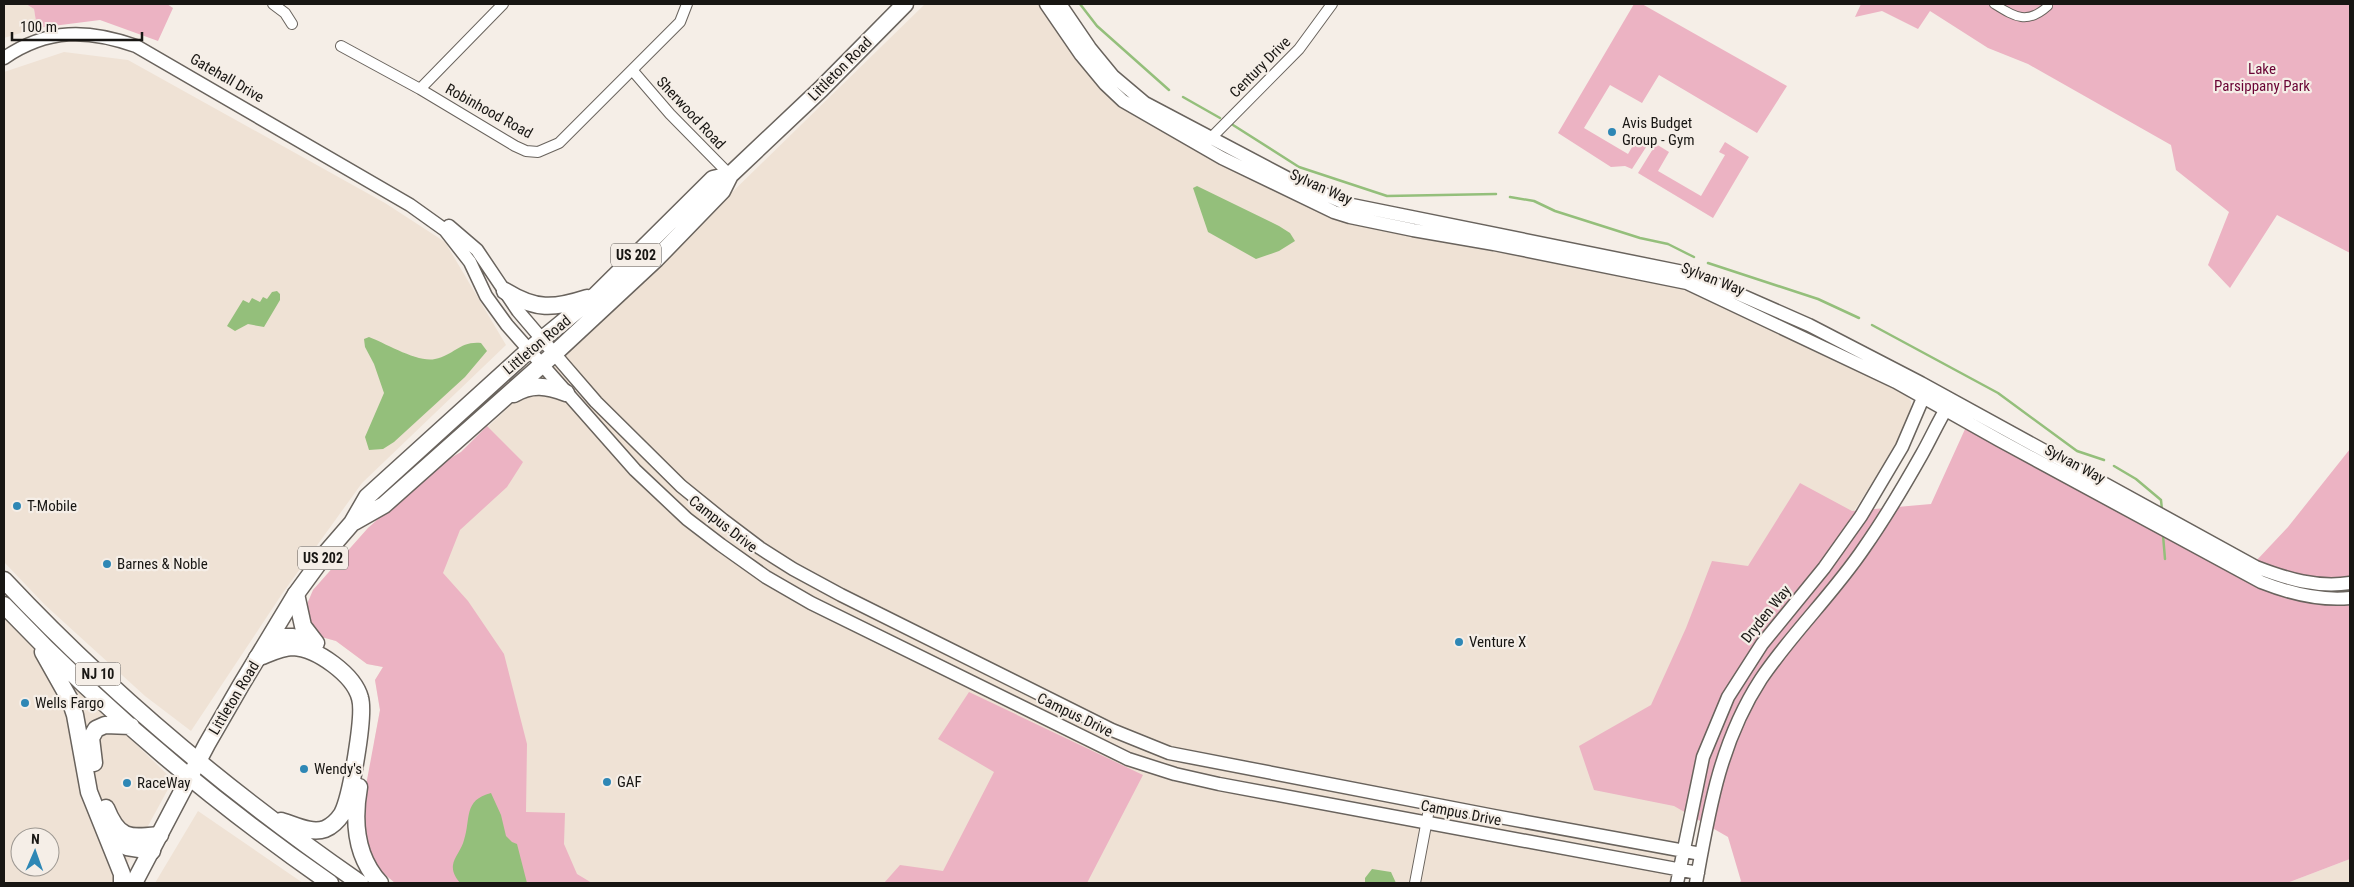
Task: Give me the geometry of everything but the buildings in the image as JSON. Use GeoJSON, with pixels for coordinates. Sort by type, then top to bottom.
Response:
{"type":"FeatureCollection","features":[{"type":"Feature","properties":{"kind":"main road","name":"Littleton Road"},"geometry":{"type":"LineString","coordinates":[[352,524],[384,505],[656,259],[722,191],[730,174],[820,89],[905,4]]}},
{"type":"Feature","properties":{"kind":"main road","name":"Littleton Road"},"geometry":{"type":"LineString","coordinates":[[134,883],[194,770],[257,658],[296,594],[352,524],[367,497],[529,350],[596,295],[713,179],[730,174]]}},
{"type":"Feature","properties":{"kind":"main road"},"geometry":{"type":"LineString","coordinates":[[505,291],[527,304],[547,307],[566,305],[596,295]]}},
{"type":"Feature","properties":{"kind":"main road"},"geometry":{"type":"LineString","coordinates":[[501,401],[524,388],[537,386],[550,387],[566,393]]}},
{"type":"Feature","properties":{"kind":"main road","name":"NJ 10"},"geometry":{"type":"LineString","coordinates":[[4,580],[194,770],[273,842],[330,883]]}},
{"type":"Feature","properties":{"kind":"main road"},"geometry":{"type":"LineString","coordinates":[[296,594],[303,626],[316,644]]}},
{"type":"Feature","properties":{"kind":"main road","name":"NJ 10"},"geometry":{"type":"LineString","coordinates":[[4,605],[131,726],[194,770],[267,816],[360,883]]}},
{"type":"Feature","properties":{"kind":"main road"},"geometry":{"type":"LineString","coordinates":[[35,636],[70,700],[75,715],[89,792],[122,874],[122,883]]}},
{"type":"Feature","properties":{"kind":"main road"},"geometry":{"type":"LineString","coordinates":[[271,637],[293,637],[316,644],[353,666],[364,682],[370,697],[371,725],[355,822],[364,858],[380,883]]}},
{"type":"Feature","properties":{"kind":"main road"},"geometry":{"type":"LineString","coordinates":[[257,658],[287,648],[305,650],[336,666],[347,675],[357,688],[361,703],[353,766],[345,805],[339,819],[326,829],[314,830],[267,816]]}},
{"type":"Feature","properties":{"kind":"main road"},"geometry":{"type":"LineString","coordinates":[[131,726],[105,725],[98,727],[93,732],[92,746],[99,790],[113,825],[121,834],[130,837],[160,835]]}},
{"type":"Feature","properties":{"kind":"main road"},"geometry":{"type":"LineString","coordinates":[[102,827],[117,843],[135,849],[152,851]]}},
{"type":"Feature","properties":{"kind":"street"},"geometry":{"type":"LineString","coordinates":[[274,4],[285,13],[292,24]]}},
{"type":"Feature","properties":{"kind":"street"},"geometry":{"type":"LineString","coordinates":[[420,89],[503,4]]}},
{"type":"Feature","properties":{"kind":"street","name":"Robinhood Road"},"geometry":{"type":"LineString","coordinates":[[341,46],[420,89],[515,146],[526,151],[538,152],[560,143],[680,22],[687,4]]}},
{"type":"Feature","properties":{"kind":"street","name":"Sylvan Way"},"geometry":{"type":"LineString","coordinates":[[1046,4],[1104,84],[1123,101],[1145,115],[1207,142]]}},
{"type":"Feature","properties":{"kind":"street","name":"Sylvan Way"},"geometry":{"type":"LineString","coordinates":[[1060,4],[1090,48],[1113,76],[1144,102],[1207,142],[1300,196],[1350,218],[1687,283],[1929,387],[1948,405],[2240,565],[2261,582],[2295,594],[2350,598]]}},
{"type":"Feature","properties":{"kind":"street","name":"Century Drive"},"geometry":{"type":"LineString","coordinates":[[1207,142],[1300,49],[1332,4]]}},
{"type":"Feature","properties":{"kind":"street"},"geometry":{"type":"LineString","coordinates":[[1994,4],[2020,18],[2040,14],[2048,6]]}},
{"type":"Feature","properties":{"kind":"street","name":"Gatehall Drive"},"geometry":{"type":"LineString","coordinates":[[4,58],[27,46],[61,34],[108,36],[136,46],[447,225],[469,241],[505,291],[554,353]]}},
{"type":"Feature","properties":{"kind":"street","name":"Sherwood Road"},"geometry":{"type":"LineString","coordinates":[[632,71],[670,114],[730,174]]}},
{"type":"Feature","properties":{"kind":"street","name":"Gatehall Drive"},"geometry":{"type":"LineString","coordinates":[[420,211],[445,230],[459,246],[496,311],[541,365]]}},
{"type":"Feature","properties":{"kind":"street","name":"Sylvan Way"},"geometry":{"type":"LineString","coordinates":[[1849,352],[1923,399],[1948,405]]}},
{"type":"Feature","properties":{"kind":"street","name":"Campus Drive"},"geometry":{"type":"LineString","coordinates":[[554,353],[596,402],[681,486],[760,548],[793,569],[841,595],[1142,744],[1169,753],[1219,764],[1701,854]]}},
{"type":"Feature","properties":{"kind":"street","name":"Campus Drive"},"geometry":{"type":"LineString","coordinates":[[541,365],[635,470],[687,519],[766,577],[877,637],[1102,747],[1145,765],[1210,782],[1679,870],[1697,878]]}},
{"type":"Feature","properties":{"kind":"street","name":"Dryden Way"},"geometry":{"type":"LineString","coordinates":[[1677,883],[1703,757],[1728,697],[1762,644],[1824,568],[1861,516],[1902,447],[1929,387]]}},
{"type":"Feature","properties":{"kind":"street"},"geometry":{"type":"LineString","coordinates":[[1697,878],[1720,766],[1734,727],[1748,701],[1774,661],[1864,549],[1893,504],[1948,405]]}},
{"type":"Feature","properties":{"kind":"street","name":"Sylvan Way"},"geometry":{"type":"LineString","coordinates":[[2240,565],[2305,583],[2331,586],[2350,583]]}},
{"type":"Feature","properties":{"kind":"street"},"geometry":{"type":"LineString","coordinates":[[1415,883],[1430,804]]}},
{"type":"Feature","properties":{"kind":"shaded area"},"geometry":{"type":"Polygon","coordinates":[[[4,4],[26,4],[34,9],[37,28],[4,38],[4,4]]]}},
{"type":"Feature","properties":{"kind":"shaded area"},"geometry":{"type":"Polygon","coordinates":[[[925,4],[1042,4],[1086,68],[1134,116],[1321,212],[1355,224],[1683,288],[1901,390],[1911,401],[1911,416],[1886,461],[1692,765],[1670,883],[395,883],[374,743],[380,710],[375,680],[383,667],[367,664],[336,641],[318,636],[313,590],[368,528],[437,466],[461,452],[597,324],[925,4]]]}},
{"type":"Feature","properties":{"kind":"shaded area"},"geometry":{"type":"Polygon","coordinates":[[[64,52],[128,60],[385,203],[445,242],[506,345],[362,483],[282,594],[191,731],[145,696],[45,605],[4,562],[4,72],[64,52]]]}},
{"type":"Feature","properties":{"kind":"shaded area"},"geometry":{"type":"Polygon","coordinates":[[[1197,186],[1279,226],[1290,233],[1295,241],[1279,251],[1256,259],[1208,232],[1193,188],[1197,186]]]}},
{"type":"Feature","properties":{"kind":"shaded area"},"geometry":{"type":"Polygon","coordinates":[[[277,291],[280,294],[280,300],[264,327],[248,324],[235,331],[227,326],[243,300],[249,303],[252,298],[260,302],[263,297],[267,299],[272,292],[277,291]]]}},
{"type":"Feature","properties":{"kind":"shaded area"},"geometry":{"type":"Polygon","coordinates":[[[369,337],[402,352],[428,359],[448,355],[462,346],[474,343],[481,343],[487,351],[465,377],[394,442],[383,449],[369,450],[365,437],[384,393],[374,364],[365,347],[364,339],[369,337]]]}},
{"type":"Feature","properties":{"kind":"shaded area"},"geometry":{"type":"Polygon","coordinates":[[[4,617],[173,780],[117,883],[4,883],[4,617]]]}},
{"type":"Feature","properties":{"kind":"shaded area"},"geometry":{"type":"Polygon","coordinates":[[[491,793],[501,815],[506,836],[517,844],[527,883],[460,883],[455,875],[454,862],[463,843],[472,805],[482,796],[491,793]]]}},
{"type":"Feature","properties":{"kind":"shaded area"},"geometry":{"type":"Polygon","coordinates":[[[198,811],[303,883],[155,883],[198,811]]]}},
{"type":"Feature","properties":{"kind":"shaded area"},"geometry":{"type":"Polygon","coordinates":[[[2350,859],[2350,883],[2287,883],[2350,859]]]}},
{"type":"Feature","properties":{"kind":"shaded area"},"geometry":{"type":"Polygon","coordinates":[[[1372,869],[1391,872],[1396,883],[1365,883],[1365,878],[1372,869]]]}},
{"type":"Feature","properties":{"kind":"green space"},"geometry":{"type":"Polygon","coordinates":[[[26,4],[167,4],[173,8],[158,41],[100,20],[37,28],[34,9],[26,4]]]}},
{"type":"Feature","properties":{"kind":"green space"},"geometry":{"type":"Polygon","coordinates":[[[1634,4],[1642,4],[1787,86],[1757,133],[1659,75],[1642,103],[1610,85],[1584,128],[1628,154],[1639,135],[1650,141],[1632,169],[1625,166],[1611,167],[1558,133],[1634,4]]]}},
{"type":"Feature","properties":{"kind":"green space","name":"Lake Parsippany Park"},"geometry":{"type":"Polygon","coordinates":[[[1861,4],[2350,4],[2350,253],[2277,215],[2230,288],[2208,265],[2229,212],[2176,170],[2171,145],[2028,64],[1988,48],[1930,11],[1918,29],[1882,11],[1855,17],[1861,4]]]}},
{"type":"Feature","properties":{"kind":"green space"},"geometry":{"type":"Polygon","coordinates":[[[1725,142],[1749,157],[1713,218],[1638,173],[1656,144],[1669,152],[1658,171],[1701,196],[1725,155],[1719,152],[1725,142]]]}},
{"type":"Feature","properties":{"kind":"green space"},"geometry":{"type":"Polygon","coordinates":[[[487,426],[523,462],[507,487],[460,530],[443,573],[468,601],[504,654],[527,744],[526,812],[565,813],[564,844],[577,874],[592,883],[395,883],[377,868],[365,835],[364,796],[380,710],[375,680],[383,667],[367,664],[336,641],[318,636],[304,611],[313,590],[368,528],[437,466],[461,452],[487,426]]]}},
{"type":"Feature","properties":{"kind":"green space"},"geometry":{"type":"Polygon","coordinates":[[[1966,427],[2240,578],[2288,527],[2350,449],[2350,859],[2287,883],[1739,883],[1741,881],[1728,837],[1674,806],[1594,790],[1579,746],[1651,705],[1686,628],[1712,561],[1748,566],[1800,483],[1852,511],[1931,504],[1966,427]]]}},
{"type":"Feature","properties":{"kind":"green space"},"geometry":{"type":"Polygon","coordinates":[[[969,692],[1143,775],[1087,883],[884,883],[900,865],[943,871],[994,772],[938,739],[969,692]]]}},
{"type":"Feature","properties":{"kind":"waterway"},"geometry":{"type":"LineString","coordinates":[[1080,4],[1097,26],[1169,90]]}},
{"type":"Feature","properties":{"kind":"waterway"},"geometry":{"type":"LineString","coordinates":[[1183,97],[1220,118]]}},
{"type":"Feature","properties":{"kind":"waterway"},"geometry":{"type":"LineString","coordinates":[[1233,125],[1299,167],[1387,196],[1496,194]]}},
{"type":"Feature","properties":{"kind":"waterway"},"geometry":{"type":"LineString","coordinates":[[1510,197],[1534,201],[1555,211],[1640,238],[1668,244],[1694,257]]}},
{"type":"Feature","properties":{"kind":"waterway"},"geometry":{"type":"LineString","coordinates":[[1708,263],[1818,299],[1859,318]]}},
{"type":"Feature","properties":{"kind":"waterway"},"geometry":{"type":"LineString","coordinates":[[1872,325],[1998,393],[2077,451],[2104,460]]}},
{"type":"Feature","properties":{"kind":"waterway"},"geometry":{"type":"LineString","coordinates":[[2114,466],[2136,479],[2161,500],[2162,510]]}},
{"type":"Feature","properties":{"kind":"waterway"},"geometry":{"type":"LineString","coordinates":[[2163,535],[2165,559]]}},
{"type":"Feature","properties":{"kind":"place","name":"Avis Budget Group - Gym"},"geometry":{"type":"Point","coordinates":[1612,132]}},
{"type":"Feature","properties":{"kind":"place","name":"T-Mobile"},"geometry":{"type":"Point","coordinates":[17,506]}},
{"type":"Feature","properties":{"kind":"place","name":"Barnes & Noble"},"geometry":{"type":"Point","coordinates":[107,564]}},
{"type":"Feature","properties":{"kind":"place","name":"Venture X"},"geometry":{"type":"Point","coordinates":[1459,642]}},
{"type":"Feature","properties":{"kind":"place","name":"Wells Fargo"},"geometry":{"type":"Point","coordinates":[25,703]}},
{"type":"Feature","properties":{"kind":"place","name":"Wendy's"},"geometry":{"type":"Point","coordinates":[304,769]}},
{"type":"Feature","properties":{"kind":"place","name":"GAF"},"geometry":{"type":"Point","coordinates":[607,782]}},
{"type":"Feature","properties":{"kind":"place","name":"RaceWay"},"geometry":{"type":"Point","coordinates":[127,783]}}]}
